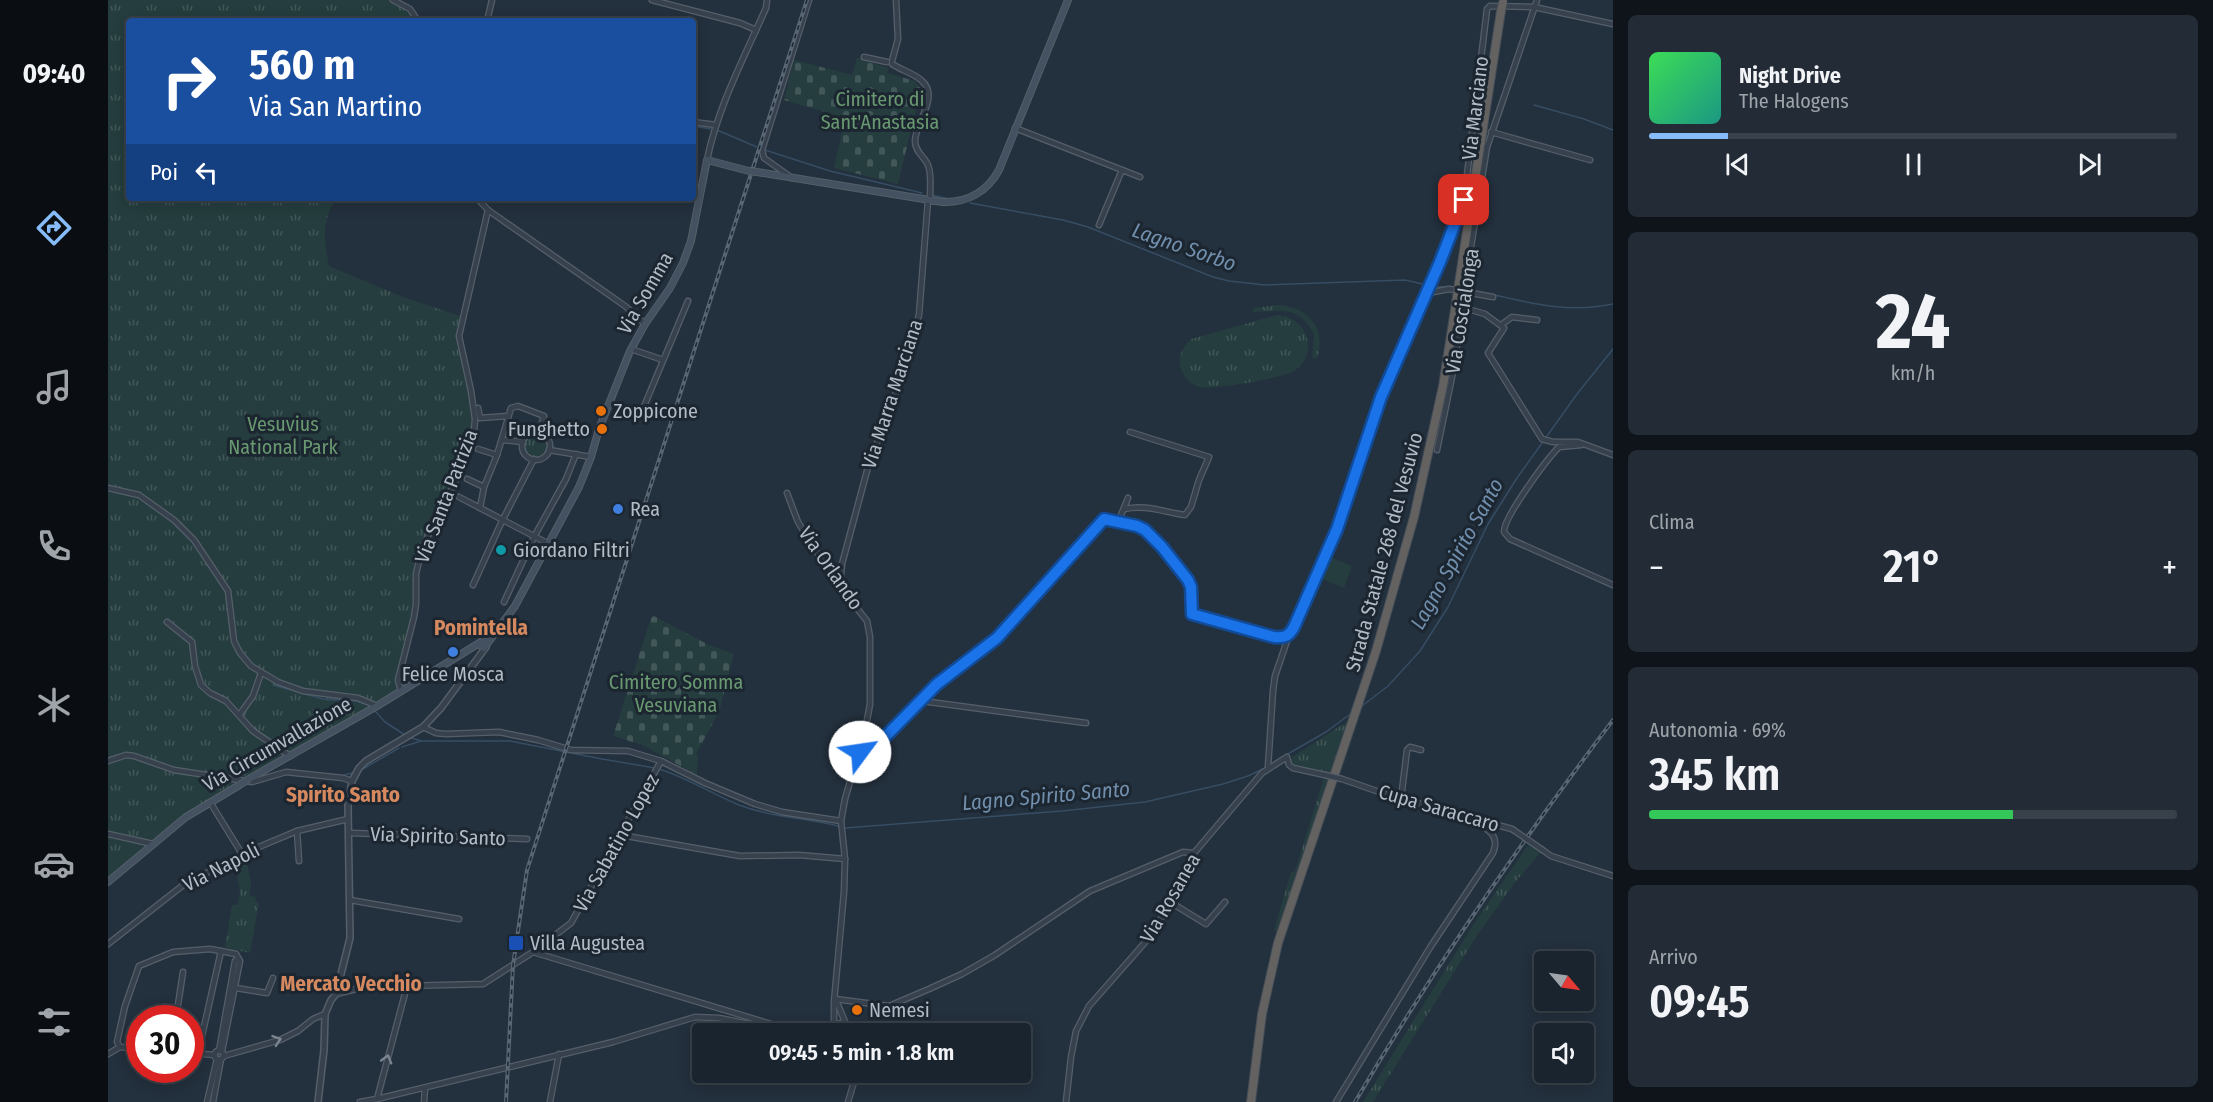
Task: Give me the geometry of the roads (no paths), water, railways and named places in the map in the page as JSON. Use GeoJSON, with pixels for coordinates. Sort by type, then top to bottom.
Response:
{"type":"FeatureCollection","features":[{"type":"Feature","properties":{"kind":"highway","name":"Strada Statale 268 del Vesuvio"},"geometry":{"type":"LineString","coordinates":[[1251,1102],[1262,1014],[1278,943],[1376,651],[1414,517],[1460,298],[1502,4]]}},
{"type":"Feature","properties":{"kind":"main road"},"geometry":{"type":"LineString","coordinates":[[707,160],[753,171],[927,200],[949,203],[965,200],[985,189],[999,170],[1068,0]]}},
{"type":"Feature","properties":{"kind":"main road","name":"Via Somma"},"geometry":{"type":"LineString","coordinates":[[483,645],[515,606],[579,487],[591,457],[598,429],[631,349],[670,288],[683,263],[691,241],[707,160]]}},
{"type":"Feature","properties":{"kind":"main road","name":"Via Circumvallazione"},"geometry":{"type":"LineString","coordinates":[[108,882],[186,817],[472,648],[483,645]]}},
{"type":"Feature","properties":{"kind":"street"},"geometry":{"type":"LineString","coordinates":[[393,0],[410,9],[416,18]]}},
{"type":"Feature","properties":{"kind":"street"},"geometry":{"type":"LineString","coordinates":[[488,18],[492,0]]}},
{"type":"Feature","properties":{"kind":"street"},"geometry":{"type":"LineString","coordinates":[[652,0],[740,23],[756,30]]}},
{"type":"Feature","properties":{"kind":"street","name":"Via Somma"},"geometry":{"type":"LineString","coordinates":[[707,160],[729,87],[766,8],[767,0]]}},
{"type":"Feature","properties":{"kind":"street"},"geometry":{"type":"LineString","coordinates":[[792,178],[764,158],[762,150],[809,0]]}},
{"type":"Feature","properties":{"kind":"street"},"geometry":{"type":"LineString","coordinates":[[890,62],[898,39],[896,0]]}},
{"type":"Feature","properties":{"kind":"street","name":"Via Coscialonga"},"geometry":{"type":"LineString","coordinates":[[1462,283],[1491,132],[1537,0]]}},
{"type":"Feature","properties":{"kind":"street","name":"Via Marciano"},"geometry":{"type":"LineString","coordinates":[[1268,767],[1274,684],[1289,635],[1327,553],[1381,397],[1428,293],[1464,200],[1485,14],[1490,6],[1534,7]]}},
{"type":"Feature","properties":{"kind":"street"},"geometry":{"type":"LineString","coordinates":[[1534,7],[1613,24]]}},
{"type":"Feature","properties":{"kind":"street"},"geometry":{"type":"LineString","coordinates":[[864,57],[890,62],[922,80],[928,91],[928,100],[917,129],[915,143],[917,151],[928,166],[930,198],[927,200]]}},
{"type":"Feature","properties":{"kind":"street"},"geometry":{"type":"LineString","coordinates":[[696,122],[716,125]]}},
{"type":"Feature","properties":{"kind":"street"},"geometry":{"type":"LineString","coordinates":[[1015,128],[1140,177]]}},
{"type":"Feature","properties":{"kind":"street"},"geometry":{"type":"LineString","coordinates":[[1491,132],[1590,160]]}},
{"type":"Feature","properties":{"kind":"street"},"geometry":{"type":"LineString","coordinates":[[1099,225],[1122,170]]}},
{"type":"Feature","properties":{"kind":"street"},"geometry":{"type":"LineString","coordinates":[[927,200],[929,187]]}},
{"type":"Feature","properties":{"kind":"street","name":"Via Marra Marciana"},"geometry":{"type":"LineString","coordinates":[[840,586],[842,564],[868,467],[896,395],[919,315],[927,200]]}},
{"type":"Feature","properties":{"kind":"street"},"geometry":{"type":"LineString","coordinates":[[480,201],[488,210],[625,306],[645,324]]}},
{"type":"Feature","properties":{"kind":"street","name":"Via Santa Patrizia"},"geometry":{"type":"LineString","coordinates":[[401,692],[398,680],[416,604],[416,574],[422,548],[458,476],[474,432],[475,419],[459,336],[488,210]]}},
{"type":"Feature","properties":{"kind":"street"},"geometry":{"type":"LineString","coordinates":[[1428,293],[1449,290],[1493,297]]}},
{"type":"Feature","properties":{"kind":"street"},"geometry":{"type":"LineString","coordinates":[[1467,309],[1470,293]]}},
{"type":"Feature","properties":{"kind":"street","name":"Via Coscialonga"},"geometry":{"type":"LineString","coordinates":[[1437,450],[1454,367],[1460,298]]}},
{"type":"Feature","properties":{"kind":"street"},"geometry":{"type":"LineString","coordinates":[[640,416],[688,301]]}},
{"type":"Feature","properties":{"kind":"street"},"geometry":{"type":"LineString","coordinates":[[1461,307],[1485,314],[1504,329],[1488,353],[1503,373],[1540,436],[1553,442],[1570,440],[1613,454]]}},
{"type":"Feature","properties":{"kind":"street"},"geometry":{"type":"LineString","coordinates":[[1501,325],[1512,316],[1537,320]]}},
{"type":"Feature","properties":{"kind":"street"},"geometry":{"type":"LineString","coordinates":[[631,349],[663,360]]}},
{"type":"Feature","properties":{"kind":"street"},"geometry":{"type":"LineString","coordinates":[[480,508],[484,487],[497,455],[511,408],[519,406],[544,416],[539,432]]}},
{"type":"Feature","properties":{"kind":"street"},"geometry":{"type":"LineString","coordinates":[[478,408],[480,418],[508,416]]}},
{"type":"Feature","properties":{"kind":"street"},"geometry":{"type":"LineString","coordinates":[[539,432],[547,437],[549,450],[545,456],[534,459],[526,455],[523,442],[527,435],[539,432]]}},
{"type":"Feature","properties":{"kind":"street"},"geometry":{"type":"LineString","coordinates":[[1124,508],[1134,506],[1158,508],[1185,515],[1191,507],[1209,457],[1130,432]]}},
{"type":"Feature","properties":{"kind":"street"},"geometry":{"type":"LineString","coordinates":[[502,440],[523,442]]}},
{"type":"Feature","properties":{"kind":"street"},"geometry":{"type":"LineString","coordinates":[[1584,445],[1559,447],[1550,456],[1504,525],[1504,532],[1510,539],[1612,585]]}},
{"type":"Feature","properties":{"kind":"street"},"geometry":{"type":"LineString","coordinates":[[478,448],[497,455]]}},
{"type":"Feature","properties":{"kind":"street"},"geometry":{"type":"LineString","coordinates":[[549,450],[591,457]]}},
{"type":"Feature","properties":{"kind":"street"},"geometry":{"type":"LineString","coordinates":[[504,602],[576,454]]}},
{"type":"Feature","properties":{"kind":"street"},"geometry":{"type":"LineString","coordinates":[[473,585],[534,459]]}},
{"type":"Feature","properties":{"kind":"street"},"geometry":{"type":"LineString","coordinates":[[468,479],[484,487]]}},
{"type":"Feature","properties":{"kind":"street"},"geometry":{"type":"LineString","coordinates":[[108,488],[145,498],[174,520],[194,540],[228,591],[234,641],[246,662],[261,673],[303,691],[358,698],[377,706]]}},
{"type":"Feature","properties":{"kind":"street","name":"Via Orlando"},"geometry":{"type":"LineString","coordinates":[[787,493],[798,522],[832,577],[864,615],[869,629],[870,704],[860,752],[845,799],[841,821],[845,859],[844,891],[833,1023]]}},
{"type":"Feature","properties":{"kind":"street"},"geometry":{"type":"LineString","coordinates":[[459,497],[549,544]]}},
{"type":"Feature","properties":{"kind":"street"},"geometry":{"type":"LineString","coordinates":[[1121,523],[1128,498]]}},
{"type":"Feature","properties":{"kind":"street"},"geometry":{"type":"LineString","coordinates":[[860,752],[886,736],[937,684],[997,638],[1102,520],[1145,530],[1179,568],[1191,587],[1192,614],[1274,637],[1282,638],[1289,635]]}},
{"type":"Feature","properties":{"kind":"street"},"geometry":{"type":"LineString","coordinates":[[167,622],[192,642],[195,666],[201,685],[240,714],[254,731],[290,756]]}},
{"type":"Feature","properties":{"kind":"street"},"geometry":{"type":"LineString","coordinates":[[108,761],[126,755],[134,756],[174,770],[252,782],[286,772],[343,777],[352,781],[366,761],[423,727],[441,708],[479,657],[483,645]]}},
{"type":"Feature","properties":{"kind":"street"},"geometry":{"type":"LineString","coordinates":[[240,714],[254,696],[261,673]]}},
{"type":"Feature","properties":{"kind":"street"},"geometry":{"type":"LineString","coordinates":[[922,701],[1086,723]]}},
{"type":"Feature","properties":{"kind":"street"},"geometry":{"type":"LineString","coordinates":[[423,727],[445,734],[499,732],[571,750],[628,751],[662,761],[754,804],[782,812],[841,821]]}},
{"type":"Feature","properties":{"kind":"street"},"geometry":{"type":"LineString","coordinates":[[1401,799],[1407,750],[1410,747],[1421,750]]}},
{"type":"Feature","properties":{"kind":"street","name":"Cupa Saraccaro"},"geometry":{"type":"LineString","coordinates":[[1268,767],[1287,757],[1291,767],[1342,779],[1401,799],[1512,829],[1551,856],[1613,876]]}},
{"type":"Feature","properties":{"kind":"street","name":"Via Sabatino Lopez"},"geometry":{"type":"LineString","coordinates":[[336,994],[364,987],[483,984],[533,952],[571,923],[662,761]]}},
{"type":"Feature","properties":{"kind":"street","name":"Via Rosanea"},"geometry":{"type":"LineString","coordinates":[[1066,1102],[1071,1057],[1080,1022],[1095,998],[1140,949],[1170,902],[1194,853],[1268,767]]}},
{"type":"Feature","properties":{"kind":"street","name":"Via Spirito Santo"},"geometry":{"type":"LineString","coordinates":[[325,1014],[336,994],[350,938],[348,819],[352,781]]}},
{"type":"Feature","properties":{"kind":"street"},"geometry":{"type":"LineString","coordinates":[[210,802],[242,854]]}},
{"type":"Feature","properties":{"kind":"street"},"geometry":{"type":"LineString","coordinates":[[1336,1102],[1431,946],[1493,853],[1496,846],[1495,836],[1476,822],[1475,818]]}},
{"type":"Feature","properties":{"kind":"street","name":"Via Napoli"},"geometry":{"type":"LineString","coordinates":[[108,945],[182,886],[242,854],[297,831],[348,819]]}},
{"type":"Feature","properties":{"kind":"street"},"geometry":{"type":"LineString","coordinates":[[297,831],[299,861]]}},
{"type":"Feature","properties":{"kind":"street","name":"Via Spirito Santo"},"geometry":{"type":"LineString","coordinates":[[349,833],[527,839]]}},
{"type":"Feature","properties":{"kind":"street"},"geometry":{"type":"LineString","coordinates":[[108,834],[153,844]]}},
{"type":"Feature","properties":{"kind":"street"},"geometry":{"type":"LineString","coordinates":[[621,835],[740,856],[799,855],[845,859]]}},
{"type":"Feature","properties":{"kind":"street"},"geometry":{"type":"LineString","coordinates":[[845,1023],[835,999],[889,1005],[929,989],[995,955],[1090,891],[1183,852],[1194,853]]}},
{"type":"Feature","properties":{"kind":"street"},"geometry":{"type":"LineString","coordinates":[[350,900],[459,919]]}},
{"type":"Feature","properties":{"kind":"street"},"geometry":{"type":"LineString","coordinates":[[1170,902],[1207,924],[1225,902]]}},
{"type":"Feature","properties":{"kind":"street"},"geometry":{"type":"LineString","coordinates":[[120,1047],[117,1042],[120,1022],[135,976],[142,964],[165,954],[200,949],[236,954],[240,961],[236,988],[207,1102]]}},
{"type":"Feature","properties":{"kind":"street"},"geometry":{"type":"LineString","coordinates":[[204,1027],[221,951]]}},
{"type":"Feature","properties":{"kind":"street"},"geometry":{"type":"LineString","coordinates":[[533,952],[768,1023]]}},
{"type":"Feature","properties":{"kind":"street"},"geometry":{"type":"LineString","coordinates":[[213,1102],[235,961],[238,958]]}},
{"type":"Feature","properties":{"kind":"street"},"geometry":{"type":"LineString","coordinates":[[178,1005],[183,972]]}},
{"type":"Feature","properties":{"kind":"street"},"geometry":{"type":"LineString","coordinates":[[236,988],[267,993],[273,978]]}},
{"type":"Feature","properties":{"kind":"street"},"geometry":{"type":"LineString","coordinates":[[377,1098],[407,986]]}},
{"type":"Feature","properties":{"kind":"street"},"geometry":{"type":"LineString","coordinates":[[204,1054],[219,1055],[280,1040],[325,1014],[324,1050],[318,1102]]}},
{"type":"Feature","properties":{"kind":"street"},"geometry":{"type":"LineString","coordinates":[[360,1102],[425,1089],[613,1042],[696,1017],[719,1018],[744,1023]]}},
{"type":"Feature","properties":{"kind":"street"},"geometry":{"type":"LineString","coordinates":[[108,1054],[120,1047],[126,1048]]}},
{"type":"Feature","properties":{"kind":"street"},"geometry":{"type":"LineString","coordinates":[[550,1102],[559,1054]]}},
{"type":"Feature","properties":{"kind":"street"},"geometry":{"type":"LineString","coordinates":[[848,1102],[854,1083]]}},
{"type":"Feature","properties":{"kind":"street"},"geometry":{"type":"LineString","coordinates":[[424,1102],[425,1089]]}},
{"type":"Feature","properties":{"kind":"waterway"},"geometry":{"type":"LineString","coordinates":[[1534,105],[1613,130]]}},
{"type":"Feature","properties":{"kind":"waterway","name":"Lagno Sorbo"},"geometry":{"type":"LineString","coordinates":[[696,126],[711,129]]}},
{"type":"Feature","properties":{"kind":"waterway","name":"Lagno Sorbo"},"geometry":{"type":"LineString","coordinates":[[717,130],[757,147]]}},
{"type":"Feature","properties":{"kind":"waterway","name":"Lagno Sorbo"},"geometry":{"type":"LineString","coordinates":[[765,150],[830,171],[922,193]]}},
{"type":"Feature","properties":{"kind":"waterway","name":"Lagno Sorbo"},"geometry":{"type":"LineString","coordinates":[[932,195],[949,199]]}},
{"type":"Feature","properties":{"kind":"waterway","name":"Lagno Sorbo"},"geometry":{"type":"LineString","coordinates":[[970,203],[1063,220],[1088,227],[1213,277],[1229,281],[1265,285],[1405,280],[1427,285]]}},
{"type":"Feature","properties":{"kind":"waterway","name":"Lagno Sorbo"},"geometry":{"type":"LineString","coordinates":[[1433,287],[1444,287]]}},
{"type":"Feature","properties":{"kind":"waterway","name":"Lagno Sorbo"},"geometry":{"type":"LineString","coordinates":[[1467,289],[1557,307],[1594,307],[1613,304]]}},
{"type":"Feature","properties":{"kind":"waterway","name":"Lagno Spirito Santo"},"geometry":{"type":"LineString","coordinates":[[1362,706],[1388,686],[1420,651],[1448,607],[1488,524],[1517,478],[1577,394],[1613,349]]}},
{"type":"Feature","properties":{"kind":"waterway"},"geometry":{"type":"LineString","coordinates":[[273,685],[323,699],[356,701],[369,705]]}},
{"type":"Feature","properties":{"kind":"waterway"},"geometry":{"type":"LineString","coordinates":[[375,711],[385,722],[405,735]]}},
{"type":"Feature","properties":{"kind":"waterway","name":"Lagno Spirito Santo"},"geometry":{"type":"LineString","coordinates":[[1286,755],[1326,732],[1353,712]]}},
{"type":"Feature","properties":{"kind":"waterway","name":"Lagno Spirito Santo"},"geometry":{"type":"LineString","coordinates":[[411,738],[422,741],[510,741],[655,768]]}},
{"type":"Feature","properties":{"kind":"waterway"},"geometry":{"type":"LineString","coordinates":[[402,747],[421,741]]}},
{"type":"Feature","properties":{"kind":"waterway"},"geometry":{"type":"LineString","coordinates":[[361,770],[399,748]]}},
{"type":"Feature","properties":{"kind":"waterway","name":"Lagno Spirito Santo"},"geometry":{"type":"LineString","coordinates":[[1271,764],[1282,757]]}},
{"type":"Feature","properties":{"kind":"waterway","name":"Lagno Spirito Santo"},"geometry":{"type":"LineString","coordinates":[[845,828],[1145,802],[1223,784],[1267,767]]}},
{"type":"Feature","properties":{"kind":"waterway","name":"Lagno Spirito Santo"},"geometry":{"type":"LineString","coordinates":[[659,769],[751,809],[838,826]]}},
{"type":"Feature","properties":{"kind":"waterway"},"geometry":{"type":"LineString","coordinates":[[344,775],[352,773]]}},
{"type":"Feature","properties":{"kind":"railway"},"geometry":{"type":"LineString","coordinates":[[506,1102],[513,965],[527,870],[807,0]]}},
{"type":"Feature","properties":{"kind":"railway"},"geometry":{"type":"LineString","coordinates":[[1355,1102],[1478,907],[1613,720]]}},
{"type":"Feature","properties":{"kind":"place","name":"Zoppicone"},"geometry":{"type":"Point","coordinates":[601,411]}},
{"type":"Feature","properties":{"kind":"place","name":"Funghetto"},"geometry":{"type":"Point","coordinates":[602,429]}},
{"type":"Feature","properties":{"kind":"place","name":"Rea"},"geometry":{"type":"Point","coordinates":[618,509]}},
{"type":"Feature","properties":{"kind":"place","name":"Giordano Filtri"},"geometry":{"type":"Point","coordinates":[501,550]}},
{"type":"Feature","properties":{"kind":"place","name":"Felice Mosca"},"geometry":{"type":"Point","coordinates":[453,652]}},
{"type":"Feature","properties":{"kind":"place","name":"Villa Augustea"},"geometry":{"type":"Point","coordinates":[516,943]}},
{"type":"Feature","properties":{"kind":"place","name":"Nemesi"},"geometry":{"type":"Point","coordinates":[857,1010]}},
{"type":"Feature","properties":{"kind":"district","name":"Pomintella"},"geometry":{"type":"Point","coordinates":[481,628]}},
{"type":"Feature","properties":{"kind":"district","name":"Spirito Santo"},"geometry":{"type":"Point","coordinates":[343,795]}},
{"type":"Feature","properties":{"kind":"district","name":"Mercato Vecchio"},"geometry":{"type":"Point","coordinates":[351,984]}},
{"type":"Feature","properties":{"kind":"park label","name":"Cimitero di Sant'Anastasia"},"geometry":{"type":"Point","coordinates":[880,110]}},
{"type":"Feature","properties":{"kind":"park label","name":"Vesuvius National Park"},"geometry":{"type":"Point","coordinates":[283,436]}},
{"type":"Feature","properties":{"kind":"park label","name":"Cimitero Somma Vesuviana"},"geometry":{"type":"Point","coordinates":[676,694]}}]}
